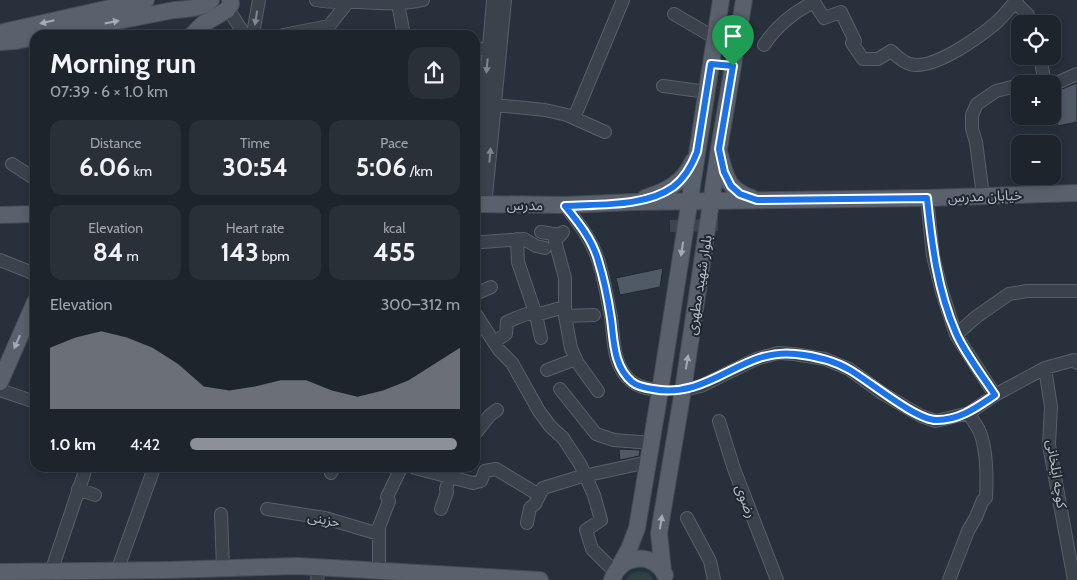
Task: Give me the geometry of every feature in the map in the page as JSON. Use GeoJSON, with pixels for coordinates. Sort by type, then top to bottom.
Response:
{"type":"FeatureCollection","features":[{"type":"Feature","properties":{"kind":"main road"},"geometry":{"type":"LineString","coordinates":[[0,36],[3,32],[146,0]]}},
{"type":"Feature","properties":{"kind":"main road"},"geometry":{"type":"LineString","coordinates":[[69,30],[184,4],[201,6],[211,0]]}},
{"type":"Feature","properties":{"kind":"main road","name":"بلوار شهید مطهری"},"geometry":{"type":"LineString","coordinates":[[616,572],[629,549],[637,528],[721,0]]}},
{"type":"Feature","properties":{"kind":"main road","name":"بلوار شهید مطهری"},"geometry":{"type":"LineString","coordinates":[[665,575],[659,533],[744,0]]}},
{"type":"Feature","properties":{"kind":"main road"},"geometry":{"type":"LineString","coordinates":[[196,30],[226,8]]}},
{"type":"Feature","properties":{"kind":"main road"},"geometry":{"type":"LineString","coordinates":[[0,42],[30,39]]}},
{"type":"Feature","properties":{"kind":"main road"},"geometry":{"type":"LineString","coordinates":[[711,64],[733,66]]}},
{"type":"Feature","properties":{"kind":"main road"},"geometry":{"type":"LineString","coordinates":[[719,149],[724,172],[731,186],[740,194],[757,200]]}},
{"type":"Feature","properties":{"kind":"main road"},"geometry":{"type":"LineString","coordinates":[[636,202],[672,188],[681,180],[691,166],[697,152]]}},
{"type":"Feature","properties":{"kind":"main road","name":"خیابان مدرس"},"geometry":{"type":"LineString","coordinates":[[690,201],[927,198],[1077,193]]}},
{"type":"Feature","properties":{"kind":"main road","name":"مدرس"},"geometry":{"type":"LineString","coordinates":[[480,204],[565,206],[690,201]]}},
{"type":"Feature","properties":{"kind":"main road"},"geometry":{"type":"LineString","coordinates":[[0,215],[30,214]]}},
{"type":"Feature","properties":{"kind":"main road"},"geometry":{"type":"LineString","coordinates":[[0,382],[30,313]]}},
{"type":"Feature","properties":{"kind":"main road"},"geometry":{"type":"LineString","coordinates":[[660,391],[683,390]]}},
{"type":"Feature","properties":{"kind":"main road"},"geometry":{"type":"LineString","coordinates":[[616,572],[629,560],[638,558],[648,559],[656,564],[665,575]]}},
{"type":"Feature","properties":{"kind":"main road"},"geometry":{"type":"LineString","coordinates":[[0,572],[94,576],[117,571],[176,575],[298,566],[318,574],[380,571],[426,577],[540,580]]}},
{"type":"Feature","properties":{"kind":"street"},"geometry":{"type":"LineString","coordinates":[[255,30],[259,0]]}},
{"type":"Feature","properties":{"kind":"street"},"geometry":{"type":"LineString","coordinates":[[316,0],[334,3],[348,1],[398,4],[423,0]]}},
{"type":"Feature","properties":{"kind":"street"},"geometry":{"type":"LineString","coordinates":[[480,140],[493,0]]}},
{"type":"Feature","properties":{"kind":"street"},"geometry":{"type":"LineString","coordinates":[[480,204],[484,104],[505,0]]}},
{"type":"Feature","properties":{"kind":"street"},"geometry":{"type":"LineString","coordinates":[[574,118],[624,0]]}},
{"type":"Feature","properties":{"kind":"street"},"geometry":{"type":"LineString","coordinates":[[309,30],[329,26],[348,1]]}},
{"type":"Feature","properties":{"kind":"street"},"geometry":{"type":"LineString","coordinates":[[764,45],[781,23],[814,2],[824,18],[841,6],[855,41],[852,43],[863,59],[878,60],[891,51],[901,60],[912,65],[942,59],[962,47],[984,33],[1016,1],[1028,15]]}},
{"type":"Feature","properties":{"kind":"street"},"geometry":{"type":"LineString","coordinates":[[398,4],[403,30]]}},
{"type":"Feature","properties":{"kind":"street"},"geometry":{"type":"LineString","coordinates":[[226,8],[241,30]]}},
{"type":"Feature","properties":{"kind":"street"},"geometry":{"type":"LineString","coordinates":[[674,14],[715,38]]}},
{"type":"Feature","properties":{"kind":"street"},"geometry":{"type":"LineString","coordinates":[[480,49],[489,47]]}},
{"type":"Feature","properties":{"kind":"street"},"geometry":{"type":"LineString","coordinates":[[1061,81],[1077,74]]}},
{"type":"Feature","properties":{"kind":"street"},"geometry":{"type":"LineString","coordinates":[[663,86],[706,92]]}},
{"type":"Feature","properties":{"kind":"street"},"geometry":{"type":"LineString","coordinates":[[982,196],[976,142],[972,129],[972,115],[977,104],[996,91],[1011,87]]}},
{"type":"Feature","properties":{"kind":"street"},"geometry":{"type":"LineString","coordinates":[[484,104],[545,110],[574,118],[605,132]]}},
{"type":"Feature","properties":{"kind":"street"},"geometry":{"type":"LineString","coordinates":[[12,164],[30,177]]}},
{"type":"Feature","properties":{"kind":"street"},"geometry":{"type":"LineString","coordinates":[[927,198],[933,256],[956,335],[995,395]]}},
{"type":"Feature","properties":{"kind":"street"},"geometry":{"type":"LineString","coordinates":[[565,206],[588,236],[598,258],[618,362],[632,382],[660,391]]}},
{"type":"Feature","properties":{"kind":"street"},"geometry":{"type":"LineString","coordinates":[[541,232],[556,239]]}},
{"type":"Feature","properties":{"kind":"street"},"geometry":{"type":"LineString","coordinates":[[517,239],[518,262],[536,313],[541,338]]}},
{"type":"Feature","properties":{"kind":"street"},"geometry":{"type":"LineString","coordinates":[[482,242],[524,239],[536,246],[556,239]]}},
{"type":"Feature","properties":{"kind":"street"},"geometry":{"type":"LineString","coordinates":[[543,261],[556,239]]}},
{"type":"Feature","properties":{"kind":"street"},"geometry":{"type":"LineString","coordinates":[[556,239],[565,278],[565,313],[571,348],[576,359],[598,391]]}},
{"type":"Feature","properties":{"kind":"street"},"geometry":{"type":"LineString","coordinates":[[0,260],[30,272]]}},
{"type":"Feature","properties":{"kind":"street"},"geometry":{"type":"LineString","coordinates":[[480,292],[491,287]]}},
{"type":"Feature","properties":{"kind":"street"},"geometry":{"type":"LineString","coordinates":[[956,335],[976,316],[1009,294],[1077,290]]}},
{"type":"Feature","properties":{"kind":"street"},"geometry":{"type":"LineString","coordinates":[[494,342],[506,334],[507,322],[516,318],[557,309],[565,313],[594,315]]}},
{"type":"Feature","properties":{"kind":"street"},"geometry":{"type":"LineString","coordinates":[[480,321],[499,350],[512,363],[538,411],[563,438],[586,476],[601,520],[586,530],[592,549],[616,572]]}},
{"type":"Feature","properties":{"kind":"street"},"geometry":{"type":"LineString","coordinates":[[683,390],[701,386],[756,359],[778,353],[794,354],[825,359],[849,369],[921,416],[936,421],[969,413],[995,395],[1045,368],[1074,360],[1077,362]]}},
{"type":"Feature","properties":{"kind":"street"},"geometry":{"type":"LineString","coordinates":[[547,370],[576,359]]}},
{"type":"Feature","properties":{"kind":"street","name":"کوچه ایلخانی"},"geometry":{"type":"LineString","coordinates":[[1045,368],[1052,407],[1049,445],[1074,580]]}},
{"type":"Feature","properties":{"kind":"street"},"geometry":{"type":"LineString","coordinates":[[0,382],[30,399]]}},
{"type":"Feature","properties":{"kind":"street"},"geometry":{"type":"LineString","coordinates":[[560,389],[596,434],[614,440],[652,443]]}},
{"type":"Feature","properties":{"kind":"street"},"geometry":{"type":"LineString","coordinates":[[480,428],[490,415],[497,410]]}},
{"type":"Feature","properties":{"kind":"street"},"geometry":{"type":"LineString","coordinates":[[950,580],[968,531],[986,498],[987,478],[981,438],[969,413]]}},
{"type":"Feature","properties":{"kind":"street","name":"رضوی"},"geometry":{"type":"LineString","coordinates":[[720,422],[734,469],[777,580]]}},
{"type":"Feature","properties":{"kind":"street"},"geometry":{"type":"LineString","coordinates":[[527,523],[530,508],[535,504],[543,488],[648,462]]}},
{"type":"Feature","properties":{"kind":"street"},"geometry":{"type":"LineString","coordinates":[[441,509],[447,492],[450,472],[473,483],[481,480],[485,471],[496,469],[539,495]]}},
{"type":"Feature","properties":{"kind":"street"},"geometry":{"type":"LineString","coordinates":[[45,574],[84,472]]}},
{"type":"Feature","properties":{"kind":"street"},"geometry":{"type":"LineString","coordinates":[[117,571],[153,472]]}},
{"type":"Feature","properties":{"kind":"street"},"geometry":{"type":"LineString","coordinates":[[380,571],[379,527],[389,501],[387,497],[399,472]]}},
{"type":"Feature","properties":{"kind":"street"},"geometry":{"type":"LineString","coordinates":[[78,489],[95,495]]}},
{"type":"Feature","properties":{"kind":"street","name":"حزینی"},"geometry":{"type":"LineString","coordinates":[[267,509],[325,518],[379,534]]}},
{"type":"Feature","properties":{"kind":"street"},"geometry":{"type":"LineString","coordinates":[[221,514],[231,572]]}},
{"type":"Feature","properties":{"kind":"street"},"geometry":{"type":"LineString","coordinates":[[687,518],[710,561],[714,580]]}},
{"type":"Feature","properties":{"kind":"shaded area"},"geometry":{"type":"Polygon","coordinates":[[[638,571],[648,573],[654,580],[626,580],[629,575],[638,571]]]}},
{"type":"Feature","properties":{"kind":"building"},"geometry":{"type":"Polygon","coordinates":[[[1077,83],[1077,122],[1058,126],[1061,125],[1061,89],[1077,83]]]}},
{"type":"Feature","properties":{"kind":"building"},"geometry":{"type":"Polygon","coordinates":[[[663,268],[660,287],[620,295],[616,278],[663,268]]]}},
{"type":"Feature","properties":{"kind":"building"},"geometry":{"type":"Polygon","coordinates":[[[619,449],[640,450],[639,456],[620,460],[619,449]]]}},
{"type":"Feature","properties":{"kind":"tunnel"},"geometry":{"type":"LineString","coordinates":[[670,226],[722,225]]}},
{"type":"Feature","properties":{"kind":"route"},"geometry":{"type":"LineString","coordinates":[[711,64],[733,66],[719,149],[724,172],[731,186],[740,194],[757,200],[927,198],[933,256],[956,335],[995,395],[969,413],[936,421],[921,416],[882,393],[849,369],[825,359],[794,354],[778,353],[756,359],[701,386],[683,390],[660,391],[646,388],[632,382],[624,373],[615,351],[611,319],[598,258],[588,236],[565,206],[636,202],[672,188],[681,180],[691,166],[697,152],[711,64]]}}]}
